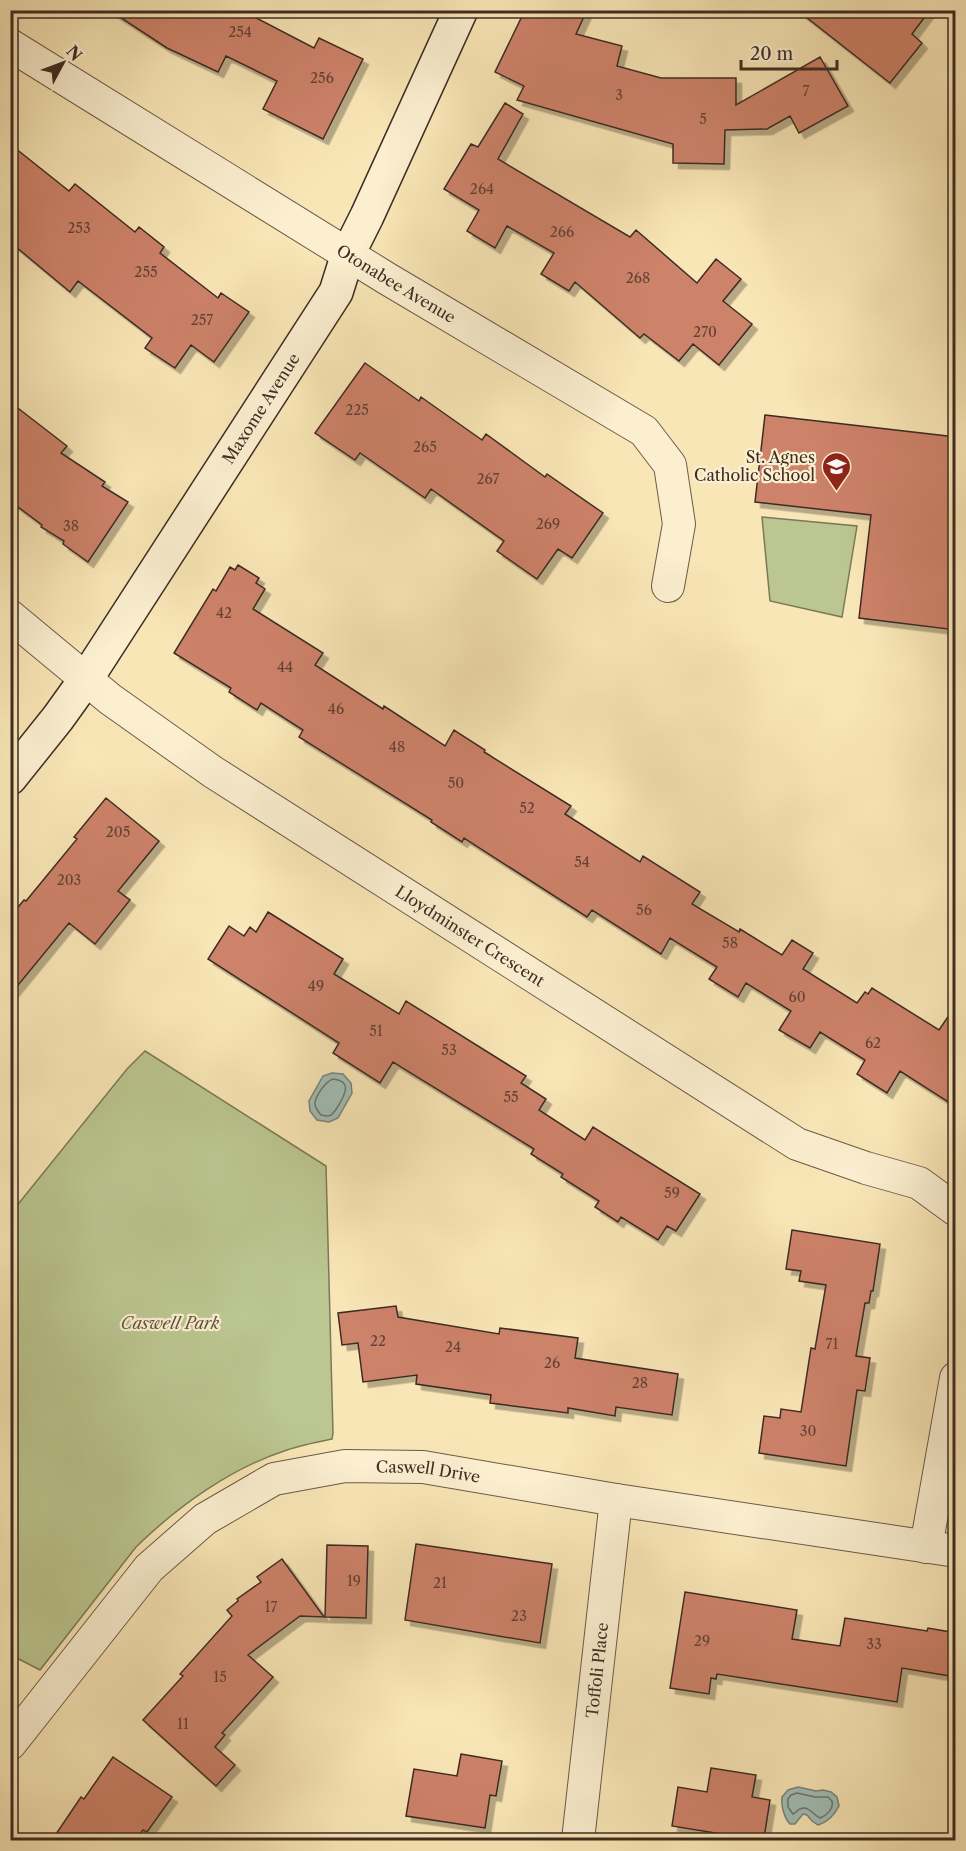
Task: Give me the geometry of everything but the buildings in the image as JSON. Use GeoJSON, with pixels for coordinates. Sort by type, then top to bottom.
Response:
{"type":"FeatureCollection","features":[{"type":"Feature","properties":{"kind":"street","name":"Maxome Avenue"},"geometry":{"type":"LineString","coordinates":[[10,778],[86,679],[336,292],[348,254],[461,10]]}},
{"type":"Feature","properties":{"kind":"street","name":"Otonabee Avenue"},"geometry":{"type":"LineString","coordinates":[[10,45],[348,254],[644,430],[670,465],[678,524],[668,586]]}},
{"type":"Feature","properties":{"kind":"street","name":"Lloydminster Crescent"},"geometry":{"type":"LineString","coordinates":[[10,616],[110,699],[213,772],[797,1144],[866,1168],[920,1183],[956,1210]]}},
{"type":"Feature","properties":{"kind":"street"},"geometry":{"type":"LineString","coordinates":[[941,1549],[956,1378]]}},
{"type":"Feature","properties":{"kind":"street","name":"Caswell Drive"},"geometry":{"type":"LineString","coordinates":[[10,1744],[149,1568],[205,1519],[274,1479],[345,1466],[423,1467],[616,1500],[941,1549]]}},
{"type":"Feature","properties":{"kind":"street","name":"Toffoli Place"},"geometry":{"type":"LineString","coordinates":[[578,1840],[616,1500]]}},
{"type":"Feature","properties":{"kind":"green space"},"geometry":{"type":"Polygon","coordinates":[[[762,517],[857,526],[842,617],[770,601],[762,517]]]}},
{"type":"Feature","properties":{"kind":"green space","name":"Caswell Park"},"geometry":{"type":"Polygon","coordinates":[[[145,1051],[326,1166],[332,1439],[292,1448],[246,1467],[206,1490],[169,1517],[136,1547],[40,1670],[11,1655],[11,1213],[127,1069],[145,1051]]]}},
{"type":"Feature","properties":{"kind":"water"},"geometry":{"type":"Polygon","coordinates":[[[332,1073],[343,1074],[351,1083],[352,1093],[338,1118],[329,1122],[317,1120],[310,1111],[309,1101],[323,1076],[332,1073]]]}},
{"type":"Feature","properties":{"kind":"water"},"geometry":{"type":"Polygon","coordinates":[[[798,1787],[831,1792],[837,1797],[839,1806],[835,1813],[818,1825],[803,1814],[795,1824],[790,1824],[783,1811],[782,1797],[788,1790],[798,1787]]]}},
{"type":"Feature","properties":{"kind":"place","name":"St. Agnes Catholic School"},"geometry":{"type":"Point","coordinates":[836,492]}}]}
